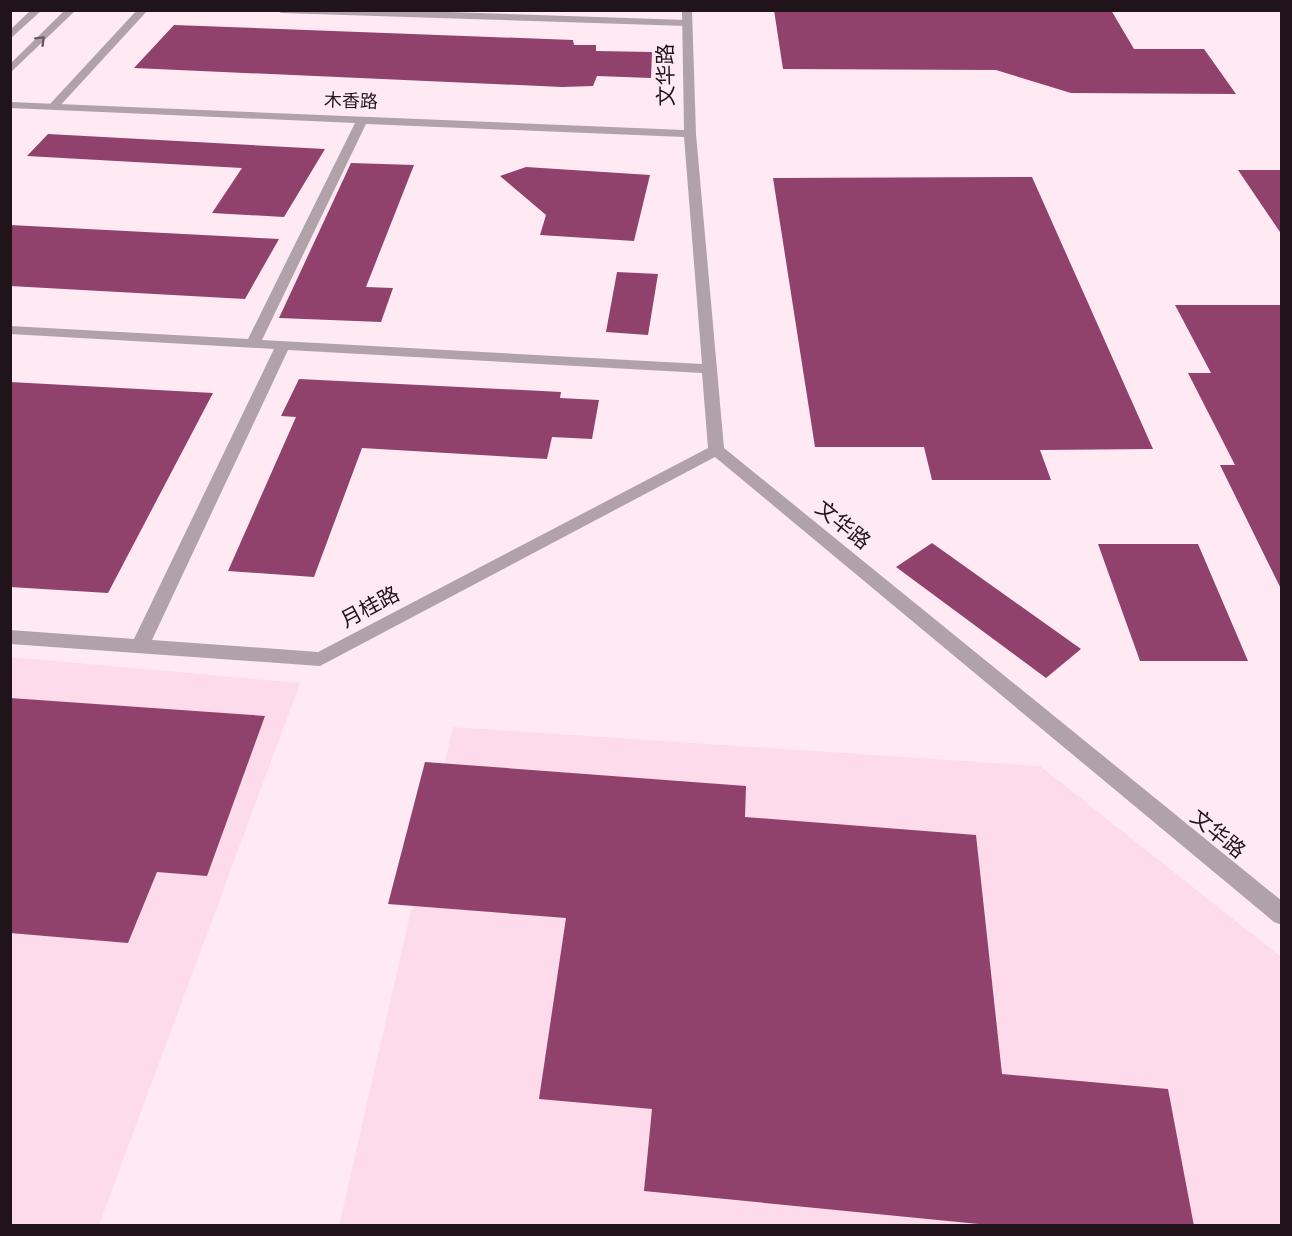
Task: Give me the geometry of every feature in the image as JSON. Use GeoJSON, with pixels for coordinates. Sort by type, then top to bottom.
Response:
{"type":"FeatureCollection","features":[{"type":"Feature","properties":{"kind":"street"},"geometry":{"type":"LineString","coordinates":[[10,36],[37,10]]}},
{"type":"Feature","properties":{"kind":"street"},"geometry":{"type":"LineString","coordinates":[[10,70],[70,10]]}},
{"type":"Feature","properties":{"kind":"street"},"geometry":{"type":"LineString","coordinates":[[54,106],[143,10]]}},
{"type":"Feature","properties":{"kind":"street"},"geometry":{"type":"LineString","coordinates":[[281,10],[687,17]]}},
{"type":"Feature","properties":{"kind":"street","name":"文华路"},"geometry":{"type":"LineString","coordinates":[[687,17],[690,134],[716,450],[1281,915]]}},
{"type":"Feature","properties":{"kind":"street","name":"木香路"},"geometry":{"type":"LineString","coordinates":[[10,105],[690,134]]}},
{"type":"Feature","properties":{"kind":"street"},"geometry":{"type":"LineString","coordinates":[[253,343],[363,120]]}},
{"type":"Feature","properties":{"kind":"street"},"geometry":{"type":"LineString","coordinates":[[10,330],[710,369]]}},
{"type":"Feature","properties":{"kind":"street"},"geometry":{"type":"LineString","coordinates":[[140,646],[284,345]]}},
{"type":"Feature","properties":{"kind":"street","name":"月桂路"},"geometry":{"type":"LineString","coordinates":[[10,637],[320,659],[716,450]]}},
{"type":"Feature","properties":{"kind":"shaded area"},"geometry":{"type":"Polygon","coordinates":[[[10,657],[300,683],[99,1225],[11,1225],[10,657]]]}},
{"type":"Feature","properties":{"kind":"shaded area"},"geometry":{"type":"Polygon","coordinates":[[[453,727],[1040,766],[1281,957],[1281,1225],[339,1226],[453,727]]]}},
{"type":"Feature","properties":{"kind":"building"},"geometry":{"type":"Polygon","coordinates":[[[774,10],[1111,10],[1134,49],[1204,49],[1236,94],[1071,93],[996,70],[783,69],[774,10]]]}},
{"type":"Feature","properties":{"kind":"building"},"geometry":{"type":"Polygon","coordinates":[[[174,25],[573,40],[574,45],[596,45],[596,51],[652,52],[651,78],[597,76],[593,86],[562,87],[134,68],[174,25]]]}},
{"type":"Feature","properties":{"kind":"building"},"geometry":{"type":"Polygon","coordinates":[[[48,134],[325,149],[284,217],[212,213],[242,168],[27,156],[48,134]]]}},
{"type":"Feature","properties":{"kind":"building"},"geometry":{"type":"Polygon","coordinates":[[[351,163],[414,165],[366,287],[393,288],[381,322],[279,318],[351,163]]]}},
{"type":"Feature","properties":{"kind":"building"},"geometry":{"type":"Polygon","coordinates":[[[526,167],[650,175],[634,241],[540,235],[546,215],[500,176],[526,167]]]}},
{"type":"Feature","properties":{"kind":"building"},"geometry":{"type":"Polygon","coordinates":[[[1238,170],[1282,170],[1282,235],[1238,170]]]}},
{"type":"Feature","properties":{"kind":"building"},"geometry":{"type":"Polygon","coordinates":[[[1032,177],[1153,449],[1040,450],[1051,480],[932,480],[924,447],[815,447],[773,178],[1032,177]]]}},
{"type":"Feature","properties":{"kind":"building"},"geometry":{"type":"Polygon","coordinates":[[[10,225],[279,239],[245,299],[10,286],[10,225]]]}},
{"type":"Feature","properties":{"kind":"building"},"geometry":{"type":"Polygon","coordinates":[[[617,272],[658,274],[648,335],[606,332],[617,272]]]}},
{"type":"Feature","properties":{"kind":"building"},"geometry":{"type":"Polygon","coordinates":[[[1175,305],[1282,305],[1282,591],[1220,465],[1235,465],[1188,373],[1211,373],[1175,305]]]}},
{"type":"Feature","properties":{"kind":"building"},"geometry":{"type":"Polygon","coordinates":[[[299,379],[561,392],[560,398],[599,400],[592,439],[552,437],[547,459],[362,448],[314,577],[228,571],[296,417],[281,416],[299,379]]]}},
{"type":"Feature","properties":{"kind":"building"},"geometry":{"type":"Polygon","coordinates":[[[10,382],[213,393],[108,593],[10,587],[10,382]]]}},
{"type":"Feature","properties":{"kind":"building"},"geometry":{"type":"Polygon","coordinates":[[[932,543],[1081,649],[1046,678],[896,567],[932,543]]]}},
{"type":"Feature","properties":{"kind":"building"},"geometry":{"type":"Polygon","coordinates":[[[1098,544],[1198,544],[1248,661],[1140,661],[1098,544]]]}},
{"type":"Feature","properties":{"kind":"building"},"geometry":{"type":"Polygon","coordinates":[[[10,698],[265,716],[207,876],[157,872],[128,943],[10,933],[10,698]]]}},
{"type":"Feature","properties":{"kind":"building"},"geometry":{"type":"Polygon","coordinates":[[[425,762],[746,786],[745,817],[976,835],[1002,1074],[1168,1089],[1194,1226],[999,1226],[644,1191],[652,1109],[539,1099],[566,918],[388,904],[425,762]]]}}]}
